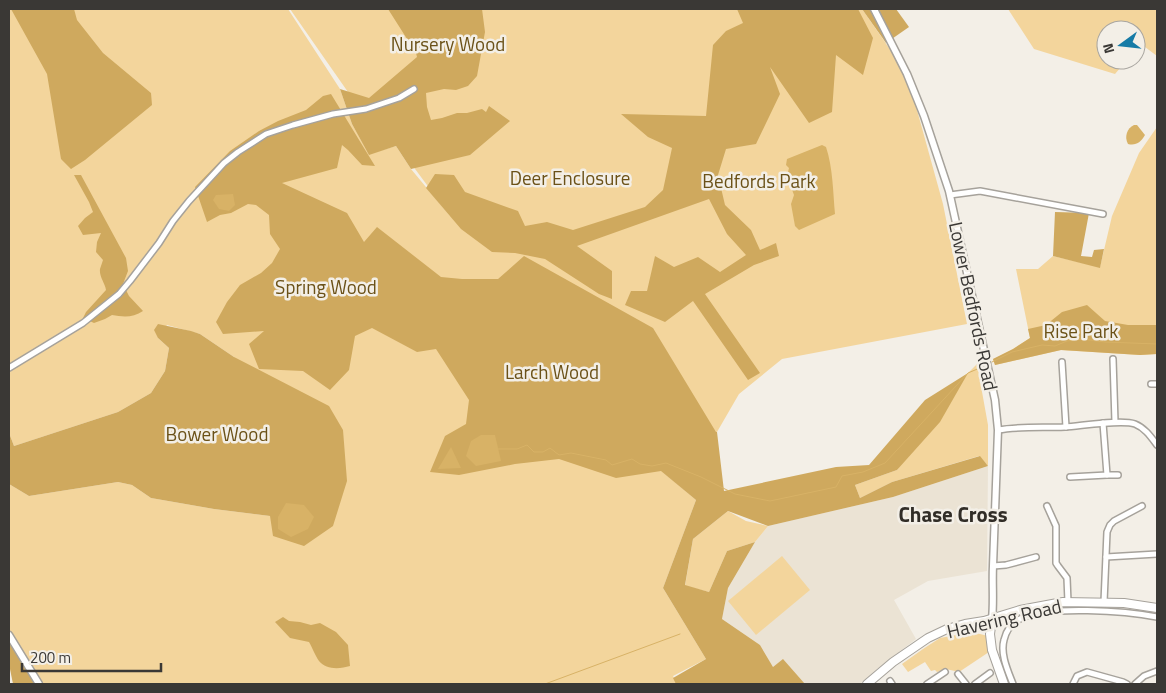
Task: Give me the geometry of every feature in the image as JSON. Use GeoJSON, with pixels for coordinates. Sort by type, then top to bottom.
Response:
{"type":"FeatureCollection","features":[{"type":"Feature","properties":{"kind":"main road","name":"Havering Road"},"geometry":{"type":"LineString","coordinates":[[868,684],[893,662],[928,638],[947,629],[966,624],[1047,604],[1068,602],[1124,603],[1157,608]]}},
{"type":"Feature","properties":{"kind":"main road"},"geometry":{"type":"LineString","coordinates":[[992,619],[990,638],[992,650],[1004,684]]}},
{"type":"Feature","properties":{"kind":"main road"},"geometry":{"type":"LineString","coordinates":[[978,622],[990,638]]}},
{"type":"Feature","properties":{"kind":"street","name":"Lower Bedfords Road"},"geometry":{"type":"LineString","coordinates":[[874,9],[907,74],[927,125],[950,195],[995,400],[998,430],[992,619]]}},
{"type":"Feature","properties":{"kind":"street"},"geometry":{"type":"LineString","coordinates":[[9,368],[84,323],[119,294],[189,201],[224,163],[238,152],[266,134],[333,114],[366,109],[399,98],[414,89]]}},
{"type":"Feature","properties":{"kind":"street"},"geometry":{"type":"LineString","coordinates":[[950,195],[980,191],[1103,214]]}},
{"type":"Feature","properties":{"kind":"street"},"geometry":{"type":"LineString","coordinates":[[1113,359],[1116,422]]}},
{"type":"Feature","properties":{"kind":"street"},"geometry":{"type":"LineString","coordinates":[[1062,362],[1066,426]]}},
{"type":"Feature","properties":{"kind":"street"},"geometry":{"type":"LineString","coordinates":[[1151,384],[1157,384]]}},
{"type":"Feature","properties":{"kind":"street"},"geometry":{"type":"LineString","coordinates":[[998,430],[1116,422],[1133,423],[1148,433],[1157,445]]}},
{"type":"Feature","properties":{"kind":"street"},"geometry":{"type":"LineString","coordinates":[[1104,423],[1107,475]]}},
{"type":"Feature","properties":{"kind":"street"},"geometry":{"type":"LineString","coordinates":[[1070,477],[1118,474]]}},
{"type":"Feature","properties":{"kind":"street"},"geometry":{"type":"LineString","coordinates":[[1047,506],[1052,511],[1059,532],[1056,563],[1067,578],[1068,602]]}},
{"type":"Feature","properties":{"kind":"street"},"geometry":{"type":"LineString","coordinates":[[1104,602],[1107,532],[1114,521],[1142,506]]}},
{"type":"Feature","properties":{"kind":"street"},"geometry":{"type":"LineString","coordinates":[[1106,557],[1157,554]]}},
{"type":"Feature","properties":{"kind":"street"},"geometry":{"type":"LineString","coordinates":[[993,566],[1006,565],[1036,557]]}},
{"type":"Feature","properties":{"kind":"street"},"geometry":{"type":"LineString","coordinates":[[1013,684],[1004,657],[1003,646],[1004,639],[1011,626],[1021,619],[1049,612],[1076,610],[1118,612],[1157,617]]}},
{"type":"Feature","properties":{"kind":"street"},"geometry":{"type":"LineString","coordinates":[[9,635],[39,684]]}},
{"type":"Feature","properties":{"kind":"street"},"geometry":{"type":"LineString","coordinates":[[1135,684],[1144,676],[1157,671]]}},
{"type":"Feature","properties":{"kind":"street"},"geometry":{"type":"LineString","coordinates":[[927,684],[944,672]]}},
{"type":"Feature","properties":{"kind":"street"},"geometry":{"type":"LineString","coordinates":[[1073,684],[1077,676],[1087,672],[1127,684]]}},
{"type":"Feature","properties":{"kind":"street"},"geometry":{"type":"LineString","coordinates":[[975,684],[990,673]]}},
{"type":"Feature","properties":{"kind":"street"},"geometry":{"type":"LineString","coordinates":[[958,674],[966,684]]}},
{"type":"Feature","properties":{"kind":"shaded area"},"geometry":{"type":"Polygon","coordinates":[[[1134,125],[1137,125],[1145,135],[1138,143],[1128,144],[1127,133],[1134,125]]]}},
{"type":"Feature","properties":{"kind":"shaded area"},"geometry":{"type":"Polygon","coordinates":[[[822,145],[826,147],[830,163],[835,214],[799,230],[795,226],[791,204],[794,195],[787,176],[789,168],[786,165],[787,159],[822,145]]]}},
{"type":"Feature","properties":{"kind":"shaded area"},"geometry":{"type":"Polygon","coordinates":[[[233,194],[235,205],[229,211],[219,209],[213,200],[216,195],[233,194]]]}},
{"type":"Feature","properties":{"kind":"shaded area"},"geometry":{"type":"Polygon","coordinates":[[[481,435],[495,435],[501,461],[476,466],[466,456],[471,441],[481,435]]]}},
{"type":"Feature","properties":{"kind":"shaded area"},"geometry":{"type":"Polygon","coordinates":[[[451,447],[461,468],[438,469],[451,447]]]}},
{"type":"Feature","properties":{"kind":"shaded area"},"geometry":{"type":"Polygon","coordinates":[[[988,466],[987,571],[928,581],[894,600],[916,639],[860,684],[805,684],[783,660],[773,667],[760,645],[722,619],[728,588],[755,542],[768,526],[893,497],[988,466]]]}},
{"type":"Feature","properties":{"kind":"shaded area"},"geometry":{"type":"Polygon","coordinates":[[[286,503],[304,505],[314,517],[308,529],[291,537],[278,529],[278,517],[286,503]]]}},
{"type":"Feature","properties":{"kind":"green space"},"geometry":{"type":"Polygon","coordinates":[[[9,9],[288,9],[340,89],[352,124],[369,154],[396,146],[411,169],[450,216],[395,142],[364,115],[290,9],[862,9],[907,74],[943,204],[967,324],[782,359],[739,394],[717,432],[711,487],[663,472],[696,500],[663,588],[706,659],[673,676],[677,684],[41,684],[9,631],[9,484],[29,496],[118,482],[132,485],[151,498],[270,516],[303,545],[234,357],[200,334],[167,325],[158,338],[169,348],[165,371],[151,393],[118,412],[14,446],[9,433],[9,9]]]}},
{"type":"Feature","properties":{"kind":"green space"},"geometry":{"type":"Polygon","coordinates":[[[11,9],[74,9],[77,20],[103,53],[151,93],[152,105],[85,160],[71,169],[61,159],[47,74],[11,9]]]}},
{"type":"Feature","properties":{"kind":"green space","name":"Nursery Wood"},"geometry":{"type":"Polygon","coordinates":[[[388,9],[482,9],[485,32],[477,76],[468,86],[456,90],[444,89],[426,93],[427,107],[431,120],[482,109],[486,112],[489,106],[510,121],[470,155],[411,169],[396,146],[369,155],[352,124],[340,89],[369,98],[417,57],[388,9]]]}},
{"type":"Feature","properties":{"kind":"green space"},"geometry":{"type":"Polygon","coordinates":[[[737,9],[858,9],[873,38],[863,75],[836,55],[832,112],[809,123],[770,67],[780,94],[756,144],[726,149],[718,175],[725,205],[751,230],[760,250],[776,243],[779,256],[754,265],[705,294],[760,373],[748,380],[693,301],[665,322],[625,305],[631,291],[647,291],[655,256],[674,267],[698,257],[720,272],[746,255],[727,234],[709,199],[577,246],[612,271],[612,299],[599,294],[545,259],[515,253],[492,252],[461,229],[426,188],[435,174],[454,175],[465,192],[518,211],[525,226],[547,222],[573,230],[645,207],[663,190],[672,148],[648,137],[621,114],[706,116],[713,45],[726,31],[743,23],[737,9]]]}},
{"type":"Feature","properties":{"kind":"green space"},"geometry":{"type":"Polygon","coordinates":[[[862,9],[896,9],[909,27],[886,43],[862,9]]]}},
{"type":"Feature","properties":{"kind":"green space"},"geometry":{"type":"Polygon","coordinates":[[[1008,9],[1157,9],[1157,56],[1146,48],[1146,20],[1096,20],[1096,68],[1034,49],[1008,9]]]}},
{"type":"Feature","properties":{"kind":"green space"},"geometry":{"type":"Polygon","coordinates":[[[1102,70],[1118,70],[1115,74],[1102,70]]]}},
{"type":"Feature","properties":{"kind":"green space"},"geometry":{"type":"Polygon","coordinates":[[[331,94],[375,166],[362,165],[342,145],[337,168],[282,183],[347,213],[364,242],[377,227],[441,277],[498,279],[524,256],[653,328],[717,432],[724,491],[836,467],[869,465],[925,400],[968,373],[940,422],[897,470],[855,485],[860,498],[892,482],[980,456],[988,466],[893,497],[768,526],[728,511],[693,539],[685,585],[709,592],[727,551],[755,542],[728,588],[722,619],[760,645],[773,667],[783,659],[805,684],[676,684],[673,678],[706,659],[663,588],[696,500],[661,471],[616,478],[559,459],[515,464],[459,475],[430,472],[445,436],[466,424],[469,400],[436,349],[417,352],[372,328],[355,336],[349,370],[330,390],[303,371],[259,369],[249,344],[264,331],[223,334],[216,322],[227,302],[240,285],[261,273],[272,263],[280,249],[270,234],[269,215],[256,205],[248,204],[207,222],[195,187],[230,151],[259,131],[306,110],[323,96],[331,94]]]}},
{"type":"Feature","properties":{"kind":"green space"},"geometry":{"type":"Polygon","coordinates":[[[1157,127],[1157,354],[1140,355],[1061,350],[995,365],[993,359],[1030,338],[1016,269],[1038,269],[1053,256],[1100,267],[1112,216],[1139,153],[1157,127]]]}},
{"type":"Feature","properties":{"kind":"green space"},"geometry":{"type":"Polygon","coordinates":[[[74,175],[81,175],[126,258],[128,271],[123,284],[129,296],[143,311],[135,315],[112,315],[94,323],[83,318],[106,290],[100,272],[103,260],[96,252],[97,242],[101,233],[83,235],[78,226],[93,212],[74,175]]]}},
{"type":"Feature","properties":{"kind":"green space"},"geometry":{"type":"Polygon","coordinates":[[[1055,212],[1089,213],[1081,256],[1092,257],[1094,250],[1104,249],[1100,268],[1053,256],[1055,212]]]}},
{"type":"Feature","properties":{"kind":"green space","name":"Rise Park"},"geometry":{"type":"Polygon","coordinates":[[[1087,305],[1105,321],[1128,325],[1157,325],[1157,354],[1140,355],[1061,350],[995,365],[993,359],[1030,338],[1028,329],[1046,325],[1062,312],[1087,305]]]}},
{"type":"Feature","properties":{"kind":"green space","name":"Bower Wood"},"geometry":{"type":"Polygon","coordinates":[[[158,324],[200,334],[234,357],[329,406],[343,430],[347,481],[333,526],[304,546],[273,536],[270,516],[151,498],[132,485],[118,482],[29,496],[9,484],[9,433],[14,446],[118,412],[151,393],[165,371],[169,348],[158,338],[154,330],[158,324]]]}},
{"type":"Feature","properties":{"kind":"green space"},"geometry":{"type":"Polygon","coordinates":[[[977,364],[988,425],[988,466],[979,456],[892,482],[860,498],[855,485],[897,470],[968,373],[977,364]]]}},
{"type":"Feature","properties":{"kind":"green space"},"geometry":{"type":"Polygon","coordinates":[[[728,511],[746,521],[768,526],[755,542],[727,551],[709,592],[685,586],[693,539],[728,511]]]}},
{"type":"Feature","properties":{"kind":"green space"},"geometry":{"type":"Polygon","coordinates":[[[782,556],[810,590],[756,635],[728,601],[782,556]]]}},
{"type":"Feature","properties":{"kind":"green space"},"geometry":{"type":"Polygon","coordinates":[[[283,617],[289,621],[311,625],[320,623],[336,632],[348,645],[350,666],[333,668],[322,664],[309,642],[290,638],[275,622],[283,617]]]}},
{"type":"Feature","properties":{"kind":"green space"},"geometry":{"type":"Polygon","coordinates":[[[972,632],[988,636],[989,652],[959,672],[946,669],[937,672],[935,670],[931,671],[925,662],[908,672],[902,664],[940,638],[972,632]]]}},
{"type":"Feature","properties":{"kind":"green space"},"geometry":{"type":"Polygon","coordinates":[[[9,638],[36,684],[13,684],[9,664],[9,638]]]}},
{"type":"Feature","properties":{"kind":"waterway"},"geometry":{"type":"LineString","coordinates":[[992,362],[1012,352],[1042,345],[1055,346],[1067,341],[1082,339],[1157,344]]}},
{"type":"Feature","properties":{"kind":"waterway"},"geometry":{"type":"LineString","coordinates":[[498,449],[517,449],[527,445],[534,452],[543,452],[550,448],[559,455],[571,453],[606,460],[612,465],[632,459],[640,464],[652,466],[666,463],[701,477],[735,494],[770,501],[836,487],[842,476],[863,472],[885,463],[968,373],[982,367]]}},
{"type":"Feature","properties":{"kind":"waterway"},"geometry":{"type":"LineString","coordinates":[[545,684],[680,634]]}},
{"type":"Feature","properties":{"kind":"district","name":"Chase Cross"},"geometry":{"type":"Point","coordinates":[953,514]}},
{"type":"Feature","properties":{"kind":"park label","name":"Deer Enclosure"},"geometry":{"type":"Point","coordinates":[570,177]}},
{"type":"Feature","properties":{"kind":"park label","name":"Bedfords Park"},"geometry":{"type":"Point","coordinates":[759,180]}},
{"type":"Feature","properties":{"kind":"park label","name":"Spring Wood"},"geometry":{"type":"Point","coordinates":[326,286]}},
{"type":"Feature","properties":{"kind":"park label","name":"Larch Wood"},"geometry":{"type":"Point","coordinates":[552,371]}}]}
